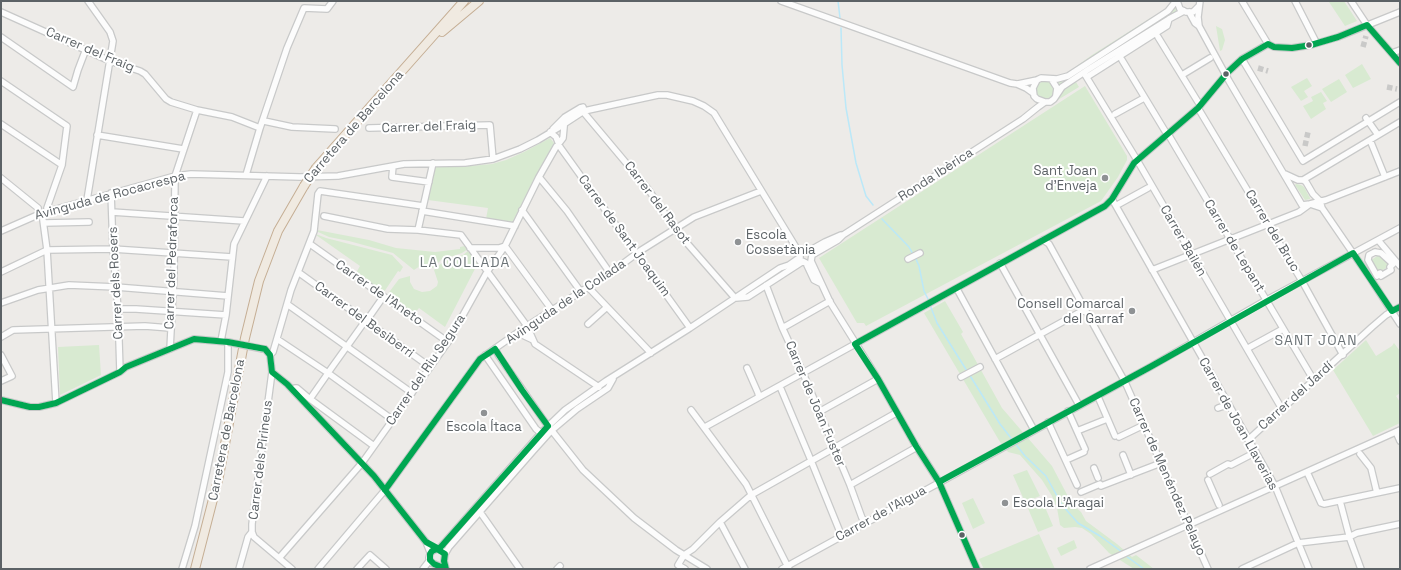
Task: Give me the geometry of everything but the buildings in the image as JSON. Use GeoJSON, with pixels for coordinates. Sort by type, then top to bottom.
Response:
{"type":"FeatureCollection","features":[{"type":"Feature","properties":{"kind":"highway"},"geometry":{"type":"LineString","coordinates":[[414,57],[457,1]]}},
{"type":"Feature","properties":{"kind":"highway","name":"Carretera de Barcelona"},"geometry":{"type":"LineString","coordinates":[[195,569],[219,476],[245,338],[260,281],[278,231],[316,168],[464,1]]}},
{"type":"Feature","properties":{"kind":"highway"},"geometry":{"type":"LineString","coordinates":[[414,57],[479,1]]}},
{"type":"Feature","properties":{"kind":"street"},"geometry":{"type":"LineString","coordinates":[[87,200],[113,41],[110,32],[88,1]]}},
{"type":"Feature","properties":{"kind":"street"},"geometry":{"type":"LineString","coordinates":[[246,175],[287,48],[304,8],[327,9],[333,1]]}},
{"type":"Feature","properties":{"kind":"street"},"geometry":{"type":"LineString","coordinates":[[781,1],[1010,83],[1017,84],[1026,88],[1041,101],[1045,102]]}},
{"type":"Feature","properties":{"kind":"street"},"geometry":{"type":"LineString","coordinates":[[1017,84],[1045,78],[1052,80],[1059,79],[1075,72],[1162,16],[1176,1],[1180,8],[1186,12],[1199,26],[1302,205],[1326,200],[1400,171]]}},
{"type":"Feature","properties":{"kind":"street"},"geometry":{"type":"LineString","coordinates":[[1242,1],[1268,44],[1274,47],[1292,48],[1311,45],[1338,37],[1400,12]]}},
{"type":"Feature","properties":{"kind":"street"},"geometry":{"type":"LineString","coordinates":[[1295,1],[1315,40]]}},
{"type":"Feature","properties":{"kind":"street"},"geometry":{"type":"LineString","coordinates":[[1351,1],[1367,25],[1400,64]]}},
{"type":"Feature","properties":{"kind":"street"},"geometry":{"type":"LineString","coordinates":[[1054,99],[1062,87],[1086,75],[1168,19],[1186,12],[1193,12],[1200,2]]}},
{"type":"Feature","properties":{"kind":"street"},"geometry":{"type":"LineString","coordinates":[[1199,26],[1200,2]]}},
{"type":"Feature","properties":{"kind":"street","name":"Carrer del Fraig"},"geometry":{"type":"LineString","coordinates":[[1,12],[110,61],[140,71],[145,74],[166,99],[171,102],[197,110],[232,117],[260,128]]}},
{"type":"Feature","properties":{"kind":"street"},"geometry":{"type":"LineString","coordinates":[[1,37],[73,87],[86,49]]}},
{"type":"Feature","properties":{"kind":"street"},"geometry":{"type":"LineString","coordinates":[[1158,37],[1198,102]]}},
{"type":"Feature","properties":{"kind":"street"},"geometry":{"type":"LineString","coordinates":[[704,428],[957,289],[1000,263],[1106,206],[1137,160],[1166,132],[1198,108],[1226,75],[1242,59],[1268,44]]}},
{"type":"Feature","properties":{"kind":"street"},"geometry":{"type":"LineString","coordinates":[[1392,53],[1400,50]]}},
{"type":"Feature","properties":{"kind":"street"},"geometry":{"type":"LineString","coordinates":[[1182,75],[1210,58]]}},
{"type":"Feature","properties":{"kind":"street"},"geometry":{"type":"LineString","coordinates":[[1242,59],[1303,161],[1367,119],[1400,102]]}},
{"type":"Feature","properties":{"kind":"street","name":"Carrer de Lepant"},"geometry":{"type":"LineString","coordinates":[[1122,60],[1231,239],[1313,379]]}},
{"type":"Feature","properties":{"kind":"street","name":"Carrer Bailén"},"geometry":{"type":"LineString","coordinates":[[1086,75],[1282,409]]}},
{"type":"Feature","properties":{"kind":"street"},"geometry":{"type":"LineString","coordinates":[[1028,115],[1034,95],[1032,88],[1037,80]]}},
{"type":"Feature","properties":{"kind":"street"},"geometry":{"type":"LineString","coordinates":[[1052,80],[1057,88],[1054,99]]}},
{"type":"Feature","properties":{"kind":"street"},"geometry":{"type":"LineString","coordinates":[[1,81],[67,126],[62,165],[49,209]]}},
{"type":"Feature","properties":{"kind":"street","name":"Avinguda de Rocacrespa"},"geometry":{"type":"LineString","coordinates":[[550,132],[565,117],[582,109],[667,95],[693,101],[711,110],[720,121],[761,191]]}},
{"type":"Feature","properties":{"kind":"street"},"geometry":{"type":"LineString","coordinates":[[1115,114],[1144,98]]}},
{"type":"Feature","properties":{"kind":"street","name":"Ronda Ibèrica"},"geometry":{"type":"LineString","coordinates":[[804,256],[838,240],[843,235],[1023,120],[1045,102],[1050,102],[1054,99]]}},
{"type":"Feature","properties":{"kind":"street","name":"Carrer del Bruc"},"geometry":{"type":"LineString","coordinates":[[1198,108],[1302,281],[1343,355]]}},
{"type":"Feature","properties":{"kind":"street","name":"Avinguda de Rocacrespa"},"geometry":{"type":"LineString","coordinates":[[1,231],[39,212],[175,176],[191,174],[300,177],[338,176],[404,164],[465,163],[493,159],[520,149],[565,124],[582,109]]}},
{"type":"Feature","properties":{"kind":"street","name":"Carrer del Rasot"},"geometry":{"type":"LineString","coordinates":[[582,109],[648,189],[679,234],[736,298]]}},
{"type":"Feature","properties":{"kind":"street","name":"Carrer del Pedraforca"},"geometry":{"type":"LineString","coordinates":[[170,349],[174,254],[175,176],[197,110]]}},
{"type":"Feature","properties":{"kind":"street","name":"Carrer del Riu Segura"},"geometry":{"type":"LineString","coordinates":[[280,557],[362,463],[448,342],[487,272],[505,246],[539,176],[563,138],[565,117]]}},
{"type":"Feature","properties":{"kind":"street"},"geometry":{"type":"LineString","coordinates":[[1367,119],[1378,135]]}},
{"type":"Feature","properties":{"kind":"street"},"geometry":{"type":"LineString","coordinates":[[264,121],[292,127],[336,129]]}},
{"type":"Feature","properties":{"kind":"street"},"geometry":{"type":"LineString","coordinates":[[1292,187],[1294,183],[1400,122]]}},
{"type":"Feature","properties":{"kind":"street"},"geometry":{"type":"LineString","coordinates":[[1,124],[62,165]]}},
{"type":"Feature","properties":{"kind":"street","name":"Carrer del Fraig"},"geometry":{"type":"LineString","coordinates":[[369,128],[490,125],[493,159]]}},
{"type":"Feature","properties":{"kind":"street","name":"Carrer de Sant Joaquim"},"geometry":{"type":"LineString","coordinates":[[550,132],[556,137],[558,145],[690,328]]}},
{"type":"Feature","properties":{"kind":"street"},"geometry":{"type":"LineString","coordinates":[[97,135],[183,149]]}},
{"type":"Feature","properties":{"kind":"street"},"geometry":{"type":"LineString","coordinates":[[1370,140],[1385,177]]}},
{"type":"Feature","properties":{"kind":"street"},"geometry":{"type":"LineString","coordinates":[[418,230],[434,163]]}},
{"type":"Feature","properties":{"kind":"street"},"geometry":{"type":"LineString","coordinates":[[393,166],[392,177],[430,182]]}},
{"type":"Feature","properties":{"kind":"street"},"geometry":{"type":"LineString","coordinates":[[1285,174],[1300,180],[1320,201],[1322,208],[1400,324]]}},
{"type":"Feature","properties":{"kind":"street"},"geometry":{"type":"LineString","coordinates":[[221,341],[226,314],[234,244],[267,176]]}},
{"type":"Feature","properties":{"kind":"street"},"geometry":{"type":"LineString","coordinates":[[539,176],[610,273]]}},
{"type":"Feature","properties":{"kind":"street"},"geometry":{"type":"LineString","coordinates":[[1,178],[39,212],[44,223],[50,288],[56,403]]}},
{"type":"Feature","properties":{"kind":"street"},"geometry":{"type":"LineString","coordinates":[[1119,204],[1148,188]]}},
{"type":"Feature","properties":{"kind":"street"},"geometry":{"type":"LineString","coordinates":[[1,400],[30,407],[39,407],[56,403],[120,372],[126,367],[194,339],[221,341],[265,349],[270,355],[273,352],[287,304],[314,231],[318,194],[320,191],[515,226]]}},
{"type":"Feature","properties":{"kind":"street"},"geometry":{"type":"LineString","coordinates":[[761,191],[804,256],[814,280],[820,283],[855,344],[878,379],[896,413],[939,482],[977,569]]}},
{"type":"Feature","properties":{"kind":"street","name":"Avinguda de la Collada"},"geometry":{"type":"LineString","coordinates":[[318,569],[385,490],[480,359],[527,326],[610,273],[638,254],[640,251],[694,217],[761,191]]}},
{"type":"Feature","properties":{"kind":"street","name":"Carrer dels Rosers"},"geometry":{"type":"LineString","coordinates":[[111,194],[120,372]]}},
{"type":"Feature","properties":{"kind":"street"},"geometry":{"type":"LineString","coordinates":[[1152,270],[1299,212],[1311,204],[1313,194]]}},
{"type":"Feature","properties":{"kind":"street","name":"Carrer de Joan Llaverias"},"geometry":{"type":"LineString","coordinates":[[1112,199],[1275,486],[1309,569]]}},
{"type":"Feature","properties":{"kind":"street"},"geometry":{"type":"LineString","coordinates":[[1311,204],[1322,208]]}},
{"type":"Feature","properties":{"kind":"street"},"geometry":{"type":"LineString","coordinates":[[522,210],[581,292]]}},
{"type":"Feature","properties":{"kind":"street"},"geometry":{"type":"LineString","coordinates":[[112,212],[244,221]]}},
{"type":"Feature","properties":{"kind":"street"},"geometry":{"type":"LineString","coordinates":[[324,216],[388,229],[418,230],[461,235],[527,326],[535,344],[599,387]]}},
{"type":"Feature","properties":{"kind":"street"},"geometry":{"type":"LineString","coordinates":[[44,223],[89,222]]}},
{"type":"Feature","properties":{"kind":"street","name":"Carrer de l'Aigua"},"geometry":{"type":"LineString","coordinates":[[782,569],[789,567],[866,522],[1400,228]]}},
{"type":"Feature","properties":{"kind":"street","name":"Carrer de Menéndez Pelayo"},"geometry":{"type":"LineString","coordinates":[[1043,240],[1049,244],[1084,310],[1124,380],[1208,569]]}},
{"type":"Feature","properties":{"kind":"street"},"geometry":{"type":"LineString","coordinates":[[1378,240],[1397,266]]}},
{"type":"Feature","properties":{"kind":"street","name":"Carrer de l'Aneto"},"geometry":{"type":"LineString","coordinates":[[310,244],[448,342]]}},
{"type":"Feature","properties":{"kind":"street"},"geometry":{"type":"LineString","coordinates":[[470,248],[499,248],[505,246],[552,310]]}},
{"type":"Feature","properties":{"kind":"street"},"geometry":{"type":"LineString","coordinates":[[1,272],[47,250],[113,249],[232,257]]}},
{"type":"Feature","properties":{"kind":"street"},"geometry":{"type":"LineString","coordinates":[[1375,252],[1381,253],[1397,266],[1390,267],[1391,270],[1381,276],[1380,273],[1377,276],[1369,264],[1369,255],[1375,252]]}},
{"type":"Feature","properties":{"kind":"street"},"geometry":{"type":"LineString","coordinates":[[908,259],[920,253]]}},
{"type":"Feature","properties":{"kind":"street"},"geometry":{"type":"LineString","coordinates":[[736,298],[748,297],[804,256]]}},
{"type":"Feature","properties":{"kind":"street"},"geometry":{"type":"LineString","coordinates":[[446,569],[444,561],[445,554],[449,547],[573,404],[780,268],[789,265],[804,256]]}},
{"type":"Feature","properties":{"kind":"street"},"geometry":{"type":"LineString","coordinates":[[1000,263],[1079,405]]}},
{"type":"Feature","properties":{"kind":"street","name":"Carrer del Besiberri"},"geometry":{"type":"LineString","coordinates":[[298,272],[430,367]]}},
{"type":"Feature","properties":{"kind":"street"},"geometry":{"type":"LineString","coordinates":[[1,303],[50,288],[69,285],[116,287],[228,296]]}},
{"type":"Feature","properties":{"kind":"street","name":"Carrer de Joan Fuster"},"geometry":{"type":"LineString","coordinates":[[766,285],[850,485],[862,518],[866,522]]}},
{"type":"Feature","properties":{"kind":"street"},"geometry":{"type":"LineString","coordinates":[[588,287],[651,353]]}},
{"type":"Feature","properties":{"kind":"street"},"geometry":{"type":"LineString","coordinates":[[957,289],[1034,430]]}},
{"type":"Feature","properties":{"kind":"street"},"geometry":{"type":"LineString","coordinates":[[330,370],[382,300]]}},
{"type":"Feature","properties":{"kind":"street"},"geometry":{"type":"LineString","coordinates":[[784,326],[830,301]]}},
{"type":"Feature","properties":{"kind":"street"},"geometry":{"type":"LineString","coordinates":[[287,304],[412,393]]}},
{"type":"Feature","properties":{"kind":"street"},"geometry":{"type":"LineString","coordinates":[[588,324],[607,307]]}},
{"type":"Feature","properties":{"kind":"street","name":"Carrer del Jardí"},"geometry":{"type":"LineString","coordinates":[[1248,440],[1313,379],[1343,355],[1372,327],[1392,311],[1400,307]]}},
{"type":"Feature","properties":{"kind":"street"},"geometry":{"type":"LineString","coordinates":[[118,309],[171,310],[226,314]]}},
{"type":"Feature","properties":{"kind":"street"},"geometry":{"type":"LineString","coordinates":[[995,359],[1084,310]]}},
{"type":"Feature","properties":{"kind":"street"},"geometry":{"type":"LineString","coordinates":[[1,337],[13,330],[145,326],[170,328]]}},
{"type":"Feature","properties":{"kind":"street"},"geometry":{"type":"LineString","coordinates":[[1250,347],[1281,330]]}},
{"type":"Feature","properties":{"kind":"street"},"geometry":{"type":"LineString","coordinates":[[518,333],[533,340]]}},
{"type":"Feature","properties":{"kind":"street"},"geometry":{"type":"LineString","coordinates":[[277,339],[328,373],[393,420]]}},
{"type":"Feature","properties":{"kind":"street"},"geometry":{"type":"LineString","coordinates":[[182,569],[196,526],[228,372],[228,342]]}},
{"type":"Feature","properties":{"kind":"street"},"geometry":{"type":"LineString","coordinates":[[495,349],[550,429],[583,470],[634,518],[684,555],[707,569]]}},
{"type":"Feature","properties":{"kind":"street"},"geometry":{"type":"LineString","coordinates":[[1,355],[12,376],[1,381]]}},
{"type":"Feature","properties":{"kind":"street","name":"Carrer dels Pirineus"},"geometry":{"type":"LineString","coordinates":[[239,569],[248,536],[252,532],[272,372],[270,355]]}},
{"type":"Feature","properties":{"kind":"street"},"geometry":{"type":"LineString","coordinates":[[485,355],[536,429],[541,433]]}},
{"type":"Feature","properties":{"kind":"street"},"geometry":{"type":"LineString","coordinates":[[961,377],[980,367]]}},
{"type":"Feature","properties":{"kind":"street"},"geometry":{"type":"LineString","coordinates":[[747,368],[759,397]]}},
{"type":"Feature","properties":{"kind":"street"},"geometry":{"type":"LineString","coordinates":[[272,372],[287,384],[362,463],[426,542],[430,552],[429,556],[433,565],[446,569]]}},
{"type":"Feature","properties":{"kind":"street"},"geometry":{"type":"LineString","coordinates":[[430,552],[438,549],[541,433],[550,429],[608,388],[610,382],[616,375]]}},
{"type":"Feature","properties":{"kind":"street"},"geometry":{"type":"LineString","coordinates":[[310,399],[326,376]]}},
{"type":"Feature","properties":{"kind":"street"},"geometry":{"type":"LineString","coordinates":[[819,412],[878,379]]}},
{"type":"Feature","properties":{"kind":"street"},"geometry":{"type":"LineString","coordinates":[[328,428],[295,388],[374,446]]}},
{"type":"Feature","properties":{"kind":"street"},"geometry":{"type":"LineString","coordinates":[[781,389],[840,532]]}},
{"type":"Feature","properties":{"kind":"street"},"geometry":{"type":"LineString","coordinates":[[1099,399],[1117,436],[1144,425]]}},
{"type":"Feature","properties":{"kind":"street"},"geometry":{"type":"LineString","coordinates":[[1218,408],[1224,406]]}},
{"type":"Feature","properties":{"kind":"street"},"geometry":{"type":"LineString","coordinates":[[691,410],[746,484],[789,567]]}},
{"type":"Feature","properties":{"kind":"street"},"geometry":{"type":"LineString","coordinates":[[1066,460],[1084,451],[1068,411]]}},
{"type":"Feature","properties":{"kind":"street"},"geometry":{"type":"LineString","coordinates":[[685,569],[678,565],[684,555],[693,549],[720,522],[751,495],[896,413]]}},
{"type":"Feature","properties":{"kind":"street"},"geometry":{"type":"LineString","coordinates":[[1077,431],[1108,419]]}},
{"type":"Feature","properties":{"kind":"street"},"geometry":{"type":"LineString","coordinates":[[1048,422],[1077,484]]}},
{"type":"Feature","properties":{"kind":"street"},"geometry":{"type":"LineString","coordinates":[[1090,569],[1398,431],[1400,442]]}},
{"type":"Feature","properties":{"kind":"street"},"geometry":{"type":"LineString","coordinates":[[850,485],[917,447]]}},
{"type":"Feature","properties":{"kind":"street"},"geometry":{"type":"LineString","coordinates":[[1210,474],[1228,464],[1231,465],[1256,452]]}},
{"type":"Feature","properties":{"kind":"street"},"geometry":{"type":"LineString","coordinates":[[1360,454],[1371,468],[1377,493]]}},
{"type":"Feature","properties":{"kind":"street"},"geometry":{"type":"LineString","coordinates":[[1124,455],[1131,475]]}},
{"type":"Feature","properties":{"kind":"street"},"geometry":{"type":"LineString","coordinates":[[1081,492],[1100,484],[1101,486],[1131,475],[1161,462]]}},
{"type":"Feature","properties":{"kind":"street"},"geometry":{"type":"LineString","coordinates":[[1094,468],[1098,478]]}},
{"type":"Feature","properties":{"kind":"street"},"geometry":{"type":"LineString","coordinates":[[1307,472],[1321,503],[1324,504],[1400,488]]}},
{"type":"Feature","properties":{"kind":"street"},"geometry":{"type":"LineString","coordinates":[[1208,480],[1219,505]]}},
{"type":"Feature","properties":{"kind":"street"},"geometry":{"type":"LineString","coordinates":[[1340,501],[1361,569]]}},
{"type":"Feature","properties":{"kind":"street"},"geometry":{"type":"LineString","coordinates":[[480,512],[520,569]]}},
{"type":"Feature","properties":{"kind":"street"},"geometry":{"type":"LineString","coordinates":[[720,522],[746,569]]}},
{"type":"Feature","properties":{"kind":"street"},"geometry":{"type":"LineString","coordinates":[[1242,569],[1298,543],[1350,537],[1357,533],[1400,524]]}},
{"type":"Feature","properties":{"kind":"street"},"geometry":{"type":"LineString","coordinates":[[252,532],[254,537],[280,557],[292,569]]}},
{"type":"Feature","properties":{"kind":"street"},"geometry":{"type":"LineString","coordinates":[[426,542],[445,554]]}},
{"type":"Feature","properties":{"kind":"street"},"geometry":{"type":"LineString","coordinates":[[357,569],[370,555],[386,569]]}},
{"type":"Feature","properties":{"kind":"street"},"geometry":{"type":"LineString","coordinates":[[423,569],[444,561]]}},
{"type":"Feature","properties":{"kind":"green space"},"geometry":{"type":"Polygon","coordinates":[[[1344,1],[1357,21],[1345,26],[1329,2],[1344,1]]]}},
{"type":"Feature","properties":{"kind":"green space"},"geometry":{"type":"Polygon","coordinates":[[[1175,8],[1177,12],[1170,15],[1060,86],[1058,82],[1065,80],[1087,67],[1166,16],[1175,8]]]}},
{"type":"Feature","properties":{"kind":"green space"},"geometry":{"type":"Polygon","coordinates":[[[1152,17],[1153,18],[1075,69],[1074,68],[1092,55],[1152,17]]]}},
{"type":"Feature","properties":{"kind":"green space"},"geometry":{"type":"Polygon","coordinates":[[[1216,26],[1222,29],[1225,40],[1222,50],[1220,51],[1216,26]]]}},
{"type":"Feature","properties":{"kind":"green space"},"geometry":{"type":"Polygon","coordinates":[[[1362,64],[1371,79],[1353,88],[1345,75],[1362,64]]]}},
{"type":"Feature","properties":{"kind":"green space"},"geometry":{"type":"Polygon","coordinates":[[[1307,78],[1312,86],[1304,91],[1308,97],[1301,101],[1291,87],[1307,78]]]}},
{"type":"Feature","properties":{"kind":"green space"},"geometry":{"type":"Polygon","coordinates":[[[1339,79],[1347,92],[1331,102],[1322,89],[1339,79]]]}},
{"type":"Feature","properties":{"kind":"green space"},"geometry":{"type":"Polygon","coordinates":[[[1045,81],[1049,82],[1053,86],[1053,94],[1049,98],[1045,99],[1041,98],[1037,94],[1036,90],[1037,86],[1041,82],[1045,81]]]}},
{"type":"Feature","properties":{"kind":"green space"},"geometry":{"type":"Polygon","coordinates":[[[1076,82],[1079,87],[1056,101],[1064,89],[1076,82]]]}},
{"type":"Feature","properties":{"kind":"green space"},"geometry":{"type":"Polygon","coordinates":[[[1085,86],[1127,156],[1127,160],[1118,177],[1101,201],[866,326],[864,323],[857,323],[819,258],[1085,86]]]}},
{"type":"Feature","properties":{"kind":"green space"},"geometry":{"type":"Polygon","coordinates":[[[1321,92],[1327,101],[1323,103],[1326,109],[1311,119],[1303,106],[1313,101],[1311,97],[1321,92]]]}},
{"type":"Feature","properties":{"kind":"green space"},"geometry":{"type":"Polygon","coordinates":[[[550,138],[554,143],[512,223],[486,219],[488,208],[428,200],[434,167],[458,167],[492,164],[524,152],[550,138]]]}},
{"type":"Feature","properties":{"kind":"green space"},"geometry":{"type":"Polygon","coordinates":[[[1295,185],[1304,187],[1310,199],[1305,200],[1295,185]]]}},
{"type":"Feature","properties":{"kind":"green space"},"geometry":{"type":"Polygon","coordinates":[[[316,231],[369,240],[396,248],[435,252],[460,249],[460,247],[465,246],[468,249],[462,253],[447,258],[445,256],[433,268],[424,265],[414,270],[393,253],[329,237],[316,231]]]}},
{"type":"Feature","properties":{"kind":"green space"},"geometry":{"type":"Polygon","coordinates":[[[316,234],[392,255],[403,267],[400,272],[398,271],[384,292],[356,273],[360,266],[316,234]]]}},
{"type":"Feature","properties":{"kind":"green space"},"geometry":{"type":"Polygon","coordinates":[[[468,251],[478,263],[445,327],[419,308],[414,314],[387,295],[399,279],[410,276],[410,282],[414,289],[422,292],[430,291],[437,286],[438,282],[434,270],[444,261],[463,255],[468,251]]]}},
{"type":"Feature","properties":{"kind":"green space"},"geometry":{"type":"Polygon","coordinates":[[[1380,254],[1389,266],[1378,273],[1370,261],[1380,254]]]}},
{"type":"Feature","properties":{"kind":"green space"},"geometry":{"type":"Polygon","coordinates":[[[945,301],[963,332],[961,334],[1002,408],[1052,466],[1072,504],[1081,512],[1086,521],[1132,557],[1136,555],[1154,569],[1134,569],[1109,553],[1091,534],[1082,528],[1064,528],[1060,525],[1057,508],[1052,496],[1042,480],[1020,455],[1008,452],[1000,442],[924,313],[945,301]]]}},
{"type":"Feature","properties":{"kind":"green space"},"geometry":{"type":"Polygon","coordinates":[[[1366,340],[1376,356],[1392,346],[1394,343],[1400,351],[1400,393],[1396,396],[1400,402],[1400,423],[1373,436],[1333,370],[1366,340]]]}},
{"type":"Feature","properties":{"kind":"green space"},"geometry":{"type":"Polygon","coordinates":[[[99,345],[101,375],[60,395],[58,347],[99,345]]]}},
{"type":"Feature","properties":{"kind":"green space"},"geometry":{"type":"Polygon","coordinates":[[[1027,470],[1040,496],[1025,502],[1013,475],[1027,470]]]}},
{"type":"Feature","properties":{"kind":"green space"},"geometry":{"type":"Polygon","coordinates":[[[973,498],[985,523],[973,529],[962,503],[973,498]]]}},
{"type":"Feature","properties":{"kind":"green space"},"geometry":{"type":"Polygon","coordinates":[[[1042,500],[1053,526],[1038,532],[1027,506],[1042,500]]]}},
{"type":"Feature","properties":{"kind":"green space"},"geometry":{"type":"Polygon","coordinates":[[[1039,534],[1055,569],[984,569],[979,559],[1039,534]]]}},
{"type":"Feature","properties":{"kind":"green space"},"geometry":{"type":"Polygon","coordinates":[[[1074,540],[1077,548],[1061,556],[1057,548],[1074,540]]]}},
{"type":"Feature","properties":{"kind":"waterway"},"geometry":{"type":"LineString","coordinates":[[838,1],[840,18]]}},
{"type":"Feature","properties":{"kind":"waterway"},"geometry":{"type":"LineString","coordinates":[[841,28],[842,65],[846,108],[856,163],[866,196],[873,205]]}},
{"type":"Feature","properties":{"kind":"waterway"},"geometry":{"type":"LineString","coordinates":[[882,219],[909,247],[913,254]]}},
{"type":"Feature","properties":{"kind":"waterway"},"geometry":{"type":"LineString","coordinates":[[915,257],[919,266],[924,291],[929,301]]}},
{"type":"Feature","properties":{"kind":"waterway"},"geometry":{"type":"LineString","coordinates":[[930,305],[937,323],[967,371]]}},
{"type":"Feature","properties":{"kind":"waterway"},"geometry":{"type":"LineString","coordinates":[[969,374],[1000,424],[1025,456],[1046,476],[1062,505],[1078,523],[1100,536],[1122,552]]}},
{"type":"Feature","properties":{"kind":"waterway"},"geometry":{"type":"LineString","coordinates":[[1126,556],[1144,569]]}},
{"type":"Feature","properties":{"kind":"tunnel"},"geometry":{"type":"LineString","coordinates":[[1363,47],[1366,36]]}},
{"type":"Feature","properties":{"kind":"tunnel"},"geometry":{"type":"LineString","coordinates":[[1258,68],[1268,71]]}},
{"type":"Feature","properties":{"kind":"tunnel"},"geometry":{"type":"LineString","coordinates":[[1387,87],[1397,89]]}},
{"type":"Feature","properties":{"kind":"tunnel"},"geometry":{"type":"LineString","coordinates":[[1305,146],[1308,132]]}},
{"type":"Feature","properties":{"kind":"transit line"},"geometry":{"type":"LineString","coordinates":[[977,569],[939,482],[916,446],[878,379],[855,344],[1105,206],[1112,199],[1134,163],[1198,108],[1228,72],[1242,59],[1268,44],[1274,47],[1292,48],[1311,45],[1338,37],[1367,25],[1400,63]]}},
{"type":"Feature","properties":{"kind":"transit line"},"geometry":{"type":"LineString","coordinates":[[939,482],[1150,367],[1353,253],[1392,311],[1400,307]]}},
{"type":"Feature","properties":{"kind":"transit line"},"geometry":{"type":"LineString","coordinates":[[1,400],[30,407],[39,407],[56,403],[120,372],[126,367],[194,339],[228,342],[265,349],[270,355],[272,372],[287,384],[374,476],[426,542],[439,549],[548,426]]}},
{"type":"Feature","properties":{"kind":"transit line"},"geometry":{"type":"LineString","coordinates":[[495,349],[548,426]]}},
{"type":"Feature","properties":{"kind":"transit line"},"geometry":{"type":"LineString","coordinates":[[385,490],[480,359],[495,349]]}},
{"type":"Feature","properties":{"kind":"transit line"},"geometry":{"type":"LineString","coordinates":[[437,549],[445,554],[444,561],[446,569],[434,564],[430,560],[430,554],[432,551],[437,549]]}},
{"type":"Feature","properties":{"kind":"place","name":"Sant Joan d'Enveja"},"geometry":{"type":"Point","coordinates":[1105,178]}},
{"type":"Feature","properties":{"kind":"place","name":"Escola Cossetània"},"geometry":{"type":"Point","coordinates":[738,242]}},
{"type":"Feature","properties":{"kind":"place","name":"Consell Comarcal del Garraf"},"geometry":{"type":"Point","coordinates":[1132,311]}},
{"type":"Feature","properties":{"kind":"place","name":"Escola Ítaca"},"geometry":{"type":"Point","coordinates":[484,413]}},
{"type":"Feature","properties":{"kind":"place","name":"Escola L'Aragai"},"geometry":{"type":"Point","coordinates":[1005,503]}},
{"type":"Feature","properties":{"kind":"district","name":"LA COLLADA"},"geometry":{"type":"Point","coordinates":[465,263]}},
{"type":"Feature","properties":{"kind":"district","name":"SANT JOAN"},"geometry":{"type":"Point","coordinates":[1316,341]}}]}
